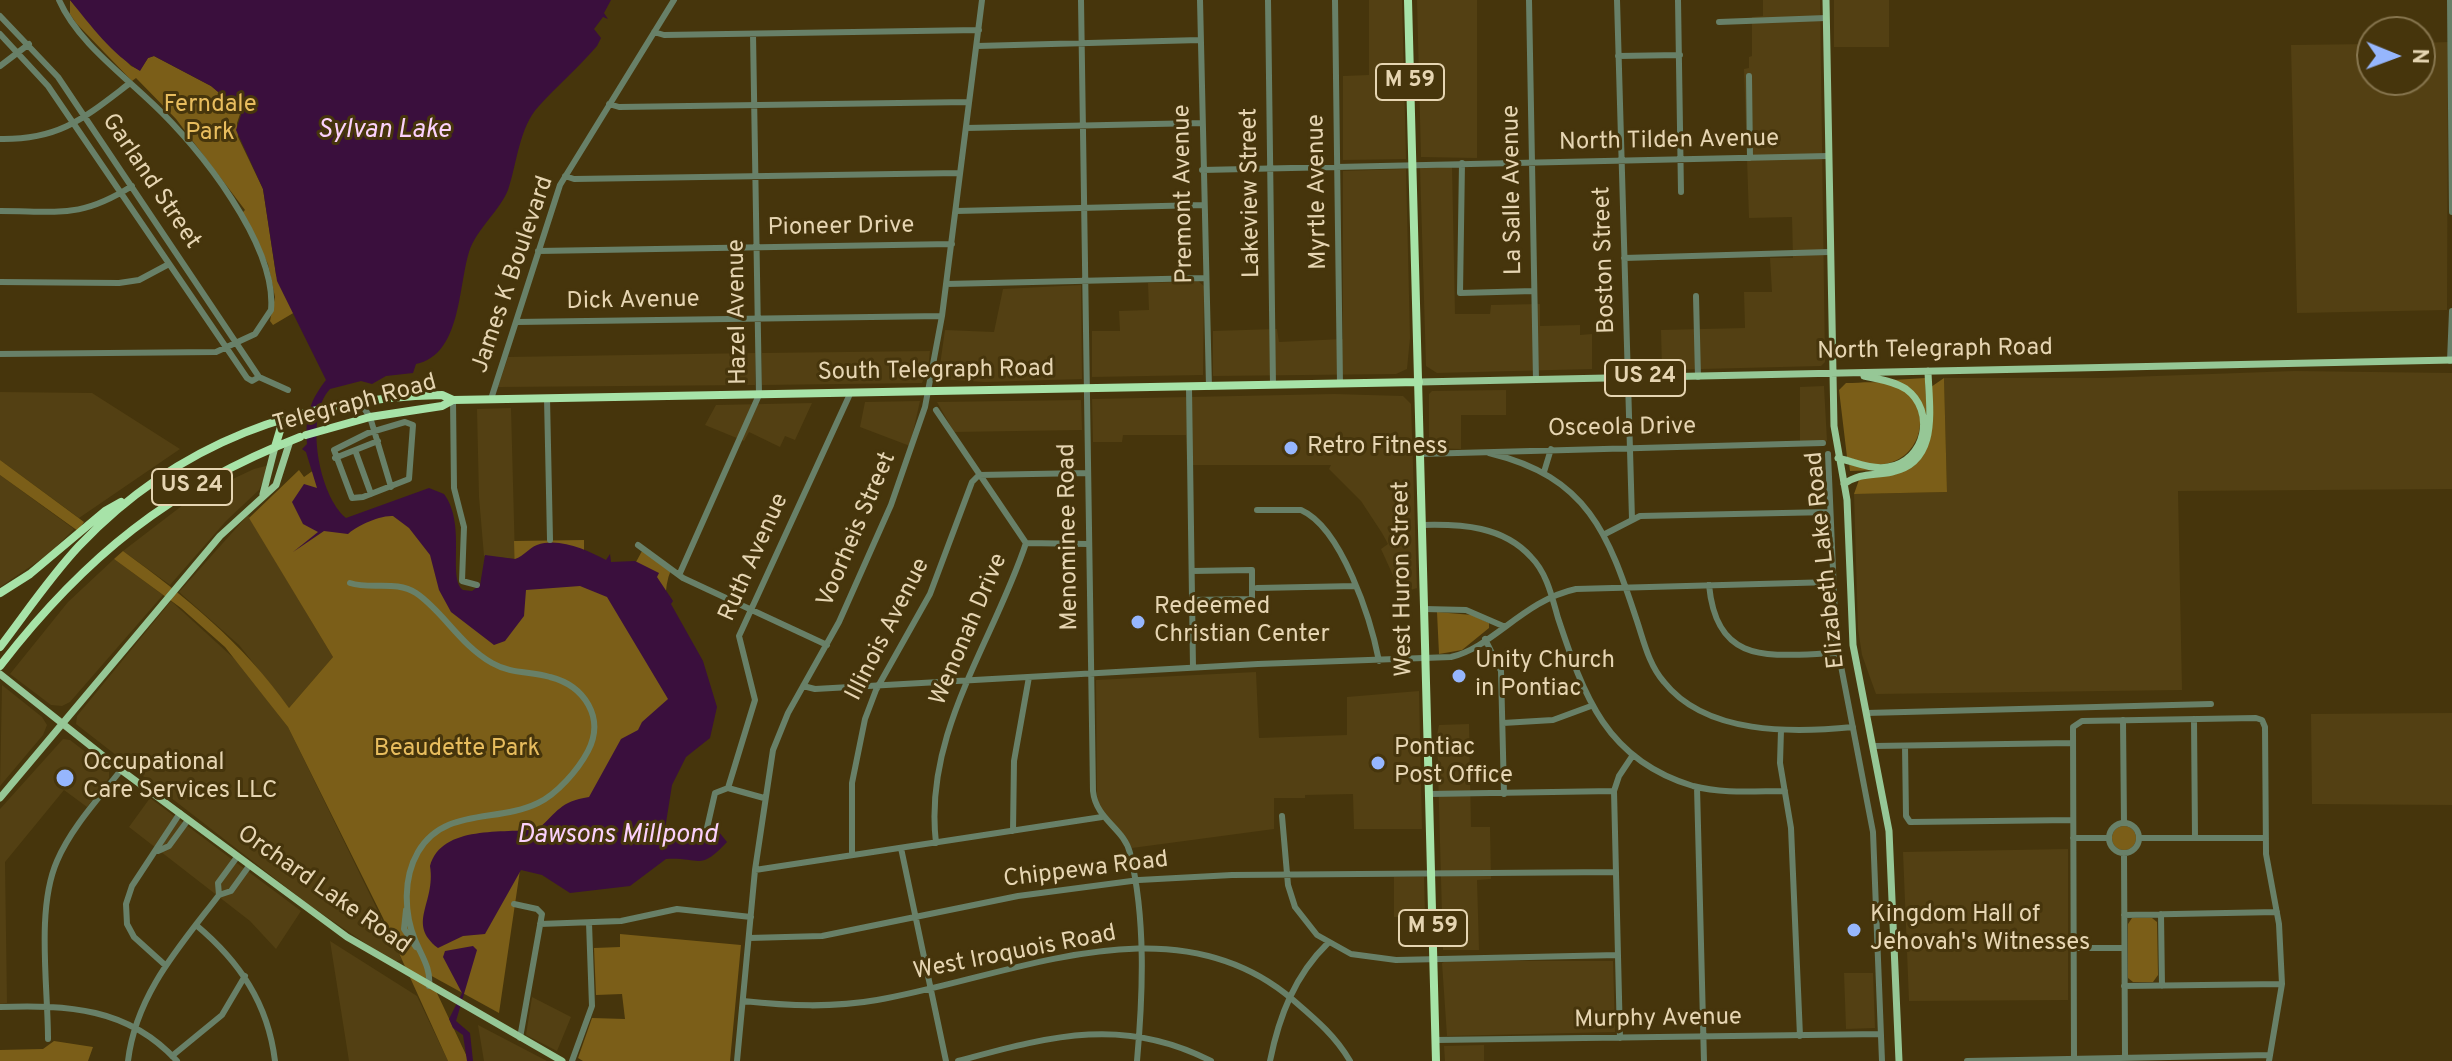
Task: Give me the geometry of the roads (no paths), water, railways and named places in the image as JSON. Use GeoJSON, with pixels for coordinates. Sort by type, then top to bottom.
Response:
{"type":"FeatureCollection","features":[{"type":"Feature","properties":{"kind":"highway","name":"West Huron Street"},"geometry":{"type":"LineString","coordinates":[[1408,0],[1436,1061]]}},
{"type":"Feature","properties":{"kind":"highway","name":"South Telegraph Road"},"geometry":{"type":"LineString","coordinates":[[453,400],[1419,382]]}},
{"type":"Feature","properties":{"kind":"highway","name":"Telegraph Road"},"geometry":{"type":"LineString","coordinates":[[0,647],[71,555],[130,500],[201,453],[285,417],[321,407],[442,395],[453,400]]}},
{"type":"Feature","properties":{"kind":"highway","name":"Telegraph Road"},"geometry":{"type":"LineString","coordinates":[[0,666],[56,597],[126,532],[194,486],[307,435],[370,417],[442,406],[453,400]]}},
{"type":"Feature","properties":{"kind":"highway"},"geometry":{"type":"LineString","coordinates":[[275,447],[285,417]]}},
{"type":"Feature","properties":{"kind":"highway"},"geometry":{"type":"LineString","coordinates":[[0,593],[52,558],[105,511],[130,500]]}},
{"type":"Feature","properties":{"kind":"main road","name":"Elizabeth Lake Road"},"geometry":{"type":"LineString","coordinates":[[1826,0],[1831,374],[1838,458],[1844,484],[1852,636],[1888,821],[1899,1061]]}},
{"type":"Feature","properties":{"kind":"main road","name":"North Telegraph Road"},"geometry":{"type":"LineString","coordinates":[[1419,382],[2451,360]]}},
{"type":"Feature","properties":{"kind":"main road"},"geometry":{"type":"LineString","coordinates":[[1844,484],[1859,475],[1900,470],[1921,453],[1930,427],[1928,371]]}},
{"type":"Feature","properties":{"kind":"main road"},"geometry":{"type":"LineString","coordinates":[[1838,458],[1875,468],[1893,466],[1914,452],[1923,433],[1921,410],[1907,390],[1854,373]]}},
{"type":"Feature","properties":{"kind":"main road"},"geometry":{"type":"LineString","coordinates":[[0,798],[220,536],[279,480],[290,441]]}},
{"type":"Feature","properties":{"kind":"main road"},"geometry":{"type":"LineString","coordinates":[[263,494],[275,447]]}},
{"type":"Feature","properties":{"kind":"main road","name":"Orchard Lake Road"},"geometry":{"type":"LineString","coordinates":[[0,674],[121,770],[347,937],[562,1061]]}},
{"type":"Feature","properties":{"kind":"street"},"geometry":{"type":"LineString","coordinates":[[0,354],[204,354],[237,345],[264,326],[271,310],[272,292],[262,254],[235,208],[193,149],[75,26],[59,0]]}},
{"type":"Feature","properties":{"kind":"street","name":"James K Boulevard"},"geometry":{"type":"LineString","coordinates":[[491,399],[565,176],[674,0]]}},
{"type":"Feature","properties":{"kind":"street","name":"Voorheis Street"},"geometry":{"type":"LineString","coordinates":[[737,1061],[755,870],[775,744],[827,645],[900,484],[927,392],[942,316],[982,0]]}},
{"type":"Feature","properties":{"kind":"street","name":"Menominee Road"},"geometry":{"type":"LineString","coordinates":[[1081,0],[1093,796],[1102,817],[1127,844],[1135,881],[1140,949],[1137,1061]]}},
{"type":"Feature","properties":{"kind":"street","name":"Premont Avenue"},"geometry":{"type":"LineString","coordinates":[[1200,0],[1209,387]]}},
{"type":"Feature","properties":{"kind":"street","name":"Lakeview Street"},"geometry":{"type":"LineString","coordinates":[[1268,0],[1273,385]]}},
{"type":"Feature","properties":{"kind":"street","name":"Myrtle Avenue"},"geometry":{"type":"LineString","coordinates":[[1335,0],[1340,384]]}},
{"type":"Feature","properties":{"kind":"street","name":"La Salle Avenue"},"geometry":{"type":"LineString","coordinates":[[1529,0],[1536,380]]}},
{"type":"Feature","properties":{"kind":"street","name":"Boston Street"},"geometry":{"type":"LineString","coordinates":[[1617,0],[1632,519]]}},
{"type":"Feature","properties":{"kind":"street"},"geometry":{"type":"LineString","coordinates":[[1678,0],[1681,192]]}},
{"type":"Feature","properties":{"kind":"street"},"geometry":{"type":"LineString","coordinates":[[2450,0],[2452,212]]}},
{"type":"Feature","properties":{"kind":"street","name":"Garland Street"},"geometry":{"type":"LineString","coordinates":[[0,16],[29,44],[84,116],[259,377],[288,390]]}},
{"type":"Feature","properties":{"kind":"street"},"geometry":{"type":"LineString","coordinates":[[1719,22],[1826,18]]}},
{"type":"Feature","properties":{"kind":"street"},"geometry":{"type":"LineString","coordinates":[[654,32],[753,34],[979,30]]}},
{"type":"Feature","properties":{"kind":"street","name":"Garland Street"},"geometry":{"type":"LineString","coordinates":[[0,34],[19,53],[73,122],[249,380],[259,377]]}},
{"type":"Feature","properties":{"kind":"street","name":"Hazel Avenue"},"geometry":{"type":"LineString","coordinates":[[680,573],[759,395],[753,34]]}},
{"type":"Feature","properties":{"kind":"street"},"geometry":{"type":"LineString","coordinates":[[977,46],[1200,40]]}},
{"type":"Feature","properties":{"kind":"street"},"geometry":{"type":"LineString","coordinates":[[0,66],[29,44]]}},
{"type":"Feature","properties":{"kind":"street"},"geometry":{"type":"LineString","coordinates":[[1618,56],[1680,55]]}},
{"type":"Feature","properties":{"kind":"street"},"geometry":{"type":"LineString","coordinates":[[1749,76],[1750,158]]}},
{"type":"Feature","properties":{"kind":"street"},"geometry":{"type":"LineString","coordinates":[[0,139],[34,140],[84,116],[130,83]]}},
{"type":"Feature","properties":{"kind":"street"},"geometry":{"type":"LineString","coordinates":[[609,104],[619,107],[969,102]]}},
{"type":"Feature","properties":{"kind":"street"},"geometry":{"type":"LineString","coordinates":[[966,128],[1201,123]]}},
{"type":"Feature","properties":{"kind":"street","name":"North Tilden Avenue"},"geometry":{"type":"LineString","coordinates":[[1202,170],[1828,156]]}},
{"type":"Feature","properties":{"kind":"street"},"geometry":{"type":"LineString","coordinates":[[1462,163],[1460,293],[1534,291]]}},
{"type":"Feature","properties":{"kind":"street"},"geometry":{"type":"LineString","coordinates":[[565,176],[574,179],[960,173]]}},
{"type":"Feature","properties":{"kind":"street"},"geometry":{"type":"LineString","coordinates":[[0,211],[83,211],[104,204],[132,186]]}},
{"type":"Feature","properties":{"kind":"street"},"geometry":{"type":"LineString","coordinates":[[956,211],[1203,205]]}},
{"type":"Feature","properties":{"kind":"street","name":"Pioneer Drive"},"geometry":{"type":"LineString","coordinates":[[538,251],[952,244]]}},
{"type":"Feature","properties":{"kind":"street"},"geometry":{"type":"LineString","coordinates":[[1624,258],[1829,252]]}},
{"type":"Feature","properties":{"kind":"street"},"geometry":{"type":"LineString","coordinates":[[0,282],[119,283],[139,280],[179,258]]}},
{"type":"Feature","properties":{"kind":"street"},"geometry":{"type":"LineString","coordinates":[[946,284],[1205,278]]}},
{"type":"Feature","properties":{"kind":"street"},"geometry":{"type":"LineString","coordinates":[[1696,296],[1698,377]]}},
{"type":"Feature","properties":{"kind":"street"},"geometry":{"type":"LineString","coordinates":[[2451,360],[2452,311]]}},
{"type":"Feature","properties":{"kind":"street","name":"Dick Avenue"},"geometry":{"type":"LineString","coordinates":[[516,322],[942,316]]}},
{"type":"Feature","properties":{"kind":"street"},"geometry":{"type":"LineString","coordinates":[[1189,388],[1193,667]]}},
{"type":"Feature","properties":{"kind":"street","name":"Ruth Avenue"},"geometry":{"type":"LineString","coordinates":[[707,828],[712,797],[728,788],[755,700],[738,641],[850,394]]}},
{"type":"Feature","properties":{"kind":"street"},"geometry":{"type":"LineString","coordinates":[[547,398],[550,540]]}},
{"type":"Feature","properties":{"kind":"street"},"geometry":{"type":"LineString","coordinates":[[453,400],[455,493],[464,530],[462,581],[477,585]]}},
{"type":"Feature","properties":{"kind":"street"},"geometry":{"type":"LineString","coordinates":[[358,401],[370,417],[391,487]]}},
{"type":"Feature","properties":{"kind":"street","name":"Wenonah Drive"},"geometry":{"type":"LineString","coordinates":[[936,410],[1026,543],[1000,614],[946,732],[936,770],[933,808],[936,843]]}},
{"type":"Feature","properties":{"kind":"street"},"geometry":{"type":"LineString","coordinates":[[405,422],[413,425],[411,477],[358,499],[350,497],[335,458],[335,449],[374,431],[405,422]]}},
{"type":"Feature","properties":{"kind":"street"},"geometry":{"type":"LineString","coordinates":[[335,458],[378,441]]}},
{"type":"Feature","properties":{"kind":"street","name":"Osceola Drive"},"geometry":{"type":"LineString","coordinates":[[1421,454],[1823,443]]}},
{"type":"Feature","properties":{"kind":"street"},"geometry":{"type":"LineString","coordinates":[[1544,472],[1551,449]]}},
{"type":"Feature","properties":{"kind":"street"},"geometry":{"type":"LineString","coordinates":[[355,450],[371,494]]}},
{"type":"Feature","properties":{"kind":"street"},"geometry":{"type":"LineString","coordinates":[[1489,453],[1544,472],[1579,499],[1605,534],[1649,656],[1670,689],[1703,711],[1747,725],[1781,730],[1853,727]]}},
{"type":"Feature","properties":{"kind":"street","name":"Elizabeth Lake Road"},"geometry":{"type":"LineString","coordinates":[[1828,454],[1838,653],[1872,823],[1882,1061]]}},
{"type":"Feature","properties":{"kind":"street"},"geometry":{"type":"LineString","coordinates":[[979,475],[1086,473]]}},
{"type":"Feature","properties":{"kind":"street","name":"Illinois Avenue"},"geometry":{"type":"LineString","coordinates":[[852,855],[851,806],[855,761],[865,719],[879,685],[930,594],[972,482],[979,475]]}},
{"type":"Feature","properties":{"kind":"street"},"geometry":{"type":"LineString","coordinates":[[1257,510],[1307,513],[1337,551],[1356,586],[1371,624],[1379,661]]}},
{"type":"Feature","properties":{"kind":"street"},"geometry":{"type":"LineString","coordinates":[[1605,534],[1632,519],[1830,512]]}},
{"type":"Feature","properties":{"kind":"street"},"geometry":{"type":"LineString","coordinates":[[1423,525],[1467,526],[1507,539],[1535,561],[1591,706],[1608,731],[1633,755],[1660,772],[1697,787],[1724,791],[1785,791]]}},
{"type":"Feature","properties":{"kind":"street"},"geometry":{"type":"LineString","coordinates":[[1026,543],[1088,544]]}},
{"type":"Feature","properties":{"kind":"street"},"geometry":{"type":"LineString","coordinates":[[638,545],[683,578],[827,645]]}},
{"type":"Feature","properties":{"kind":"street"},"geometry":{"type":"LineString","coordinates":[[1192,571],[1252,570],[1252,599],[1192,600]]}},
{"type":"Feature","properties":{"kind":"street"},"geometry":{"type":"LineString","coordinates":[[803,686],[1426,659],[1460,655],[1551,596],[1584,588],[1833,582]]}},
{"type":"Feature","properties":{"kind":"street"},"geometry":{"type":"LineString","coordinates":[[350,583],[412,591],[483,657],[510,671],[560,680],[585,699],[595,717],[594,734],[586,753],[547,798],[510,813],[452,822],[432,834],[413,863],[407,899],[412,929],[430,973],[429,986]]}},
{"type":"Feature","properties":{"kind":"street"},"geometry":{"type":"LineString","coordinates":[[1709,585],[1717,624],[1740,647],[1765,654],[1838,653]]}},
{"type":"Feature","properties":{"kind":"street"},"geometry":{"type":"LineString","coordinates":[[1257,588],[1356,586]]}},
{"type":"Feature","properties":{"kind":"street"},"geometry":{"type":"LineString","coordinates":[[1425,609],[1469,611],[1503,626]]}},
{"type":"Feature","properties":{"kind":"street"},"geometry":{"type":"LineString","coordinates":[[1485,639],[1500,666],[1504,794]]}},
{"type":"Feature","properties":{"kind":"street"},"geometry":{"type":"LineString","coordinates":[[1013,831],[1014,754],[1029,677]]}},
{"type":"Feature","properties":{"kind":"street"},"geometry":{"type":"LineString","coordinates":[[1866,713],[2211,704]]}},
{"type":"Feature","properties":{"kind":"street"},"geometry":{"type":"LineString","coordinates":[[1503,723],[1553,720],[1591,706]]}},
{"type":"Feature","properties":{"kind":"street"},"geometry":{"type":"LineString","coordinates":[[2194,719],[2195,838]]}},
{"type":"Feature","properties":{"kind":"street"},"geometry":{"type":"LineString","coordinates":[[2123,720],[2124,823]]}},
{"type":"Feature","properties":{"kind":"street"},"geometry":{"type":"LineString","coordinates":[[1967,1061],[2270,1058],[2282,984],[2277,912],[2266,838],[2262,720],[2123,720],[2075,724],[2074,1058]]}},
{"type":"Feature","properties":{"kind":"street"},"geometry":{"type":"LineString","coordinates":[[1781,730],[1780,756],[1791,828],[1800,1036]]}},
{"type":"Feature","properties":{"kind":"street"},"geometry":{"type":"LineString","coordinates":[[1874,746],[2073,743]]}},
{"type":"Feature","properties":{"kind":"street"},"geometry":{"type":"LineString","coordinates":[[1905,746],[1909,821],[2073,820]]}},
{"type":"Feature","properties":{"kind":"street"},"geometry":{"type":"LineString","coordinates":[[1620,1038],[1614,791],[1619,776],[1633,755]]}},
{"type":"Feature","properties":{"kind":"street"},"geometry":{"type":"LineString","coordinates":[[48,1039],[47,910],[53,872],[68,841],[121,770]]}},
{"type":"Feature","properties":{"kind":"street"},"geometry":{"type":"LineString","coordinates":[[1697,787],[1704,1061]]}},
{"type":"Feature","properties":{"kind":"street"},"geometry":{"type":"LineString","coordinates":[[728,788],[764,798]]}},
{"type":"Feature","properties":{"kind":"street"},"geometry":{"type":"LineString","coordinates":[[1429,794],[1614,791]]}},
{"type":"Feature","properties":{"kind":"street"},"geometry":{"type":"LineString","coordinates":[[158,851],[159,840],[180,813]]}},
{"type":"Feature","properties":{"kind":"street"},"geometry":{"type":"LineString","coordinates":[[1282,816],[1287,875],[1299,915],[1328,943],[1365,958],[1618,955]]}},
{"type":"Feature","properties":{"kind":"street"},"geometry":{"type":"LineString","coordinates":[[755,870],[1102,817]]}},
{"type":"Feature","properties":{"kind":"street"},"geometry":{"type":"LineString","coordinates":[[165,965],[137,941],[125,910],[132,886],[158,851],[169,846],[188,820]]}},
{"type":"Feature","properties":{"kind":"street"},"geometry":{"type":"LineString","coordinates":[[2124,823],[2135,827],[2139,838],[2135,849],[2124,854],[2113,849],[2108,838],[2113,827],[2124,823]]}},
{"type":"Feature","properties":{"kind":"street"},"geometry":{"type":"LineString","coordinates":[[2073,838],[2108,838]]}},
{"type":"Feature","properties":{"kind":"street"},"geometry":{"type":"LineString","coordinates":[[2139,838],[2266,838]]}},
{"type":"Feature","properties":{"kind":"street"},"geometry":{"type":"LineString","coordinates":[[901,848],[946,1061]]}},
{"type":"Feature","properties":{"kind":"street"},"geometry":{"type":"LineString","coordinates":[[2124,854],[2124,1059]]}},
{"type":"Feature","properties":{"kind":"street"},"geometry":{"type":"LineString","coordinates":[[219,895],[218,883],[237,857]]}},
{"type":"Feature","properties":{"kind":"street"},"geometry":{"type":"LineString","coordinates":[[128,1061],[135,1027],[165,965],[219,895],[231,891],[249,866]]}},
{"type":"Feature","properties":{"kind":"street","name":"Chippewa Road"},"geometry":{"type":"LineString","coordinates":[[749,938],[822,936],[1018,896],[1135,881],[1287,875],[1616,872]]}},
{"type":"Feature","properties":{"kind":"street"},"geometry":{"type":"LineString","coordinates":[[514,904],[539,910],[540,924],[520,1038]]}},
{"type":"Feature","properties":{"kind":"street"},"geometry":{"type":"LineString","coordinates":[[540,924],[624,921],[675,909],[751,917]]}},
{"type":"Feature","properties":{"kind":"street"},"geometry":{"type":"LineString","coordinates":[[2124,915],[2277,912]]}},
{"type":"Feature","properties":{"kind":"street"},"geometry":{"type":"LineString","coordinates":[[2161,914],[2162,986]]}},
{"type":"Feature","properties":{"kind":"street"},"geometry":{"type":"LineString","coordinates":[[1877,921],[1893,921]]}},
{"type":"Feature","properties":{"kind":"street"},"geometry":{"type":"LineString","coordinates":[[572,1061],[592,1006],[589,923]]}},
{"type":"Feature","properties":{"kind":"street"},"geometry":{"type":"LineString","coordinates":[[196,925],[222,947],[245,976],[265,1017],[275,1061]]}},
{"type":"Feature","properties":{"kind":"street"},"geometry":{"type":"LineString","coordinates":[[1270,1061],[1290,997],[1307,965],[1328,943]]}},
{"type":"Feature","properties":{"kind":"street","name":"West Iroquois Road"},"geometry":{"type":"LineString","coordinates":[[743,1001],[845,1004],[1039,963],[1140,949],[1179,948],[1218,956],[1253,971],[1290,997],[1330,1033],[1350,1061]]}},
{"type":"Feature","properties":{"kind":"street"},"geometry":{"type":"LineString","coordinates":[[2073,948],[2124,948]]}},
{"type":"Feature","properties":{"kind":"street"},"geometry":{"type":"LineString","coordinates":[[0,1007],[48,1006],[95,1011],[135,1027],[174,1058],[225,1012],[245,976]]}},
{"type":"Feature","properties":{"kind":"street"},"geometry":{"type":"LineString","coordinates":[[2124,986],[2282,984]]}},
{"type":"Feature","properties":{"kind":"street"},"geometry":{"type":"LineString","coordinates":[[958,1061],[1069,1034],[1099,1032],[1139,1037],[1211,1061]]}},
{"type":"Feature","properties":{"kind":"street","name":"Murphy Avenue"},"geometry":{"type":"LineString","coordinates":[[1436,1040],[1881,1034]]}},
{"type":"Feature","properties":{"kind":"water","name":"Sylvan Lake"},"geometry":{"type":"Polygon","coordinates":[[[70,0],[611,0],[604,13],[608,19],[603,17],[594,29],[601,38],[597,46],[539,106],[527,124],[508,190],[469,252],[455,318],[442,348],[431,358],[416,364],[413,373],[386,376],[372,384],[361,381],[330,389],[322,401],[318,417],[318,455],[328,492],[346,518],[429,488],[444,494],[454,520],[457,574],[463,590],[472,591],[480,585],[485,555],[515,559],[534,546],[546,543],[573,546],[606,560],[610,554],[611,562],[635,561],[659,573],[657,577],[673,601],[671,604],[703,661],[717,707],[710,738],[686,757],[672,785],[665,829],[675,837],[700,831],[719,832],[727,842],[711,857],[699,861],[666,859],[630,886],[570,893],[542,875],[521,870],[485,934],[463,936],[438,948],[429,939],[423,921],[431,879],[430,866],[437,853],[447,843],[460,837],[538,829],[565,805],[589,797],[621,739],[638,730],[642,722],[668,699],[607,597],[580,586],[526,590],[524,616],[505,641],[494,645],[451,612],[439,590],[430,555],[409,528],[393,516],[361,525],[348,534],[324,531],[293,552],[318,532],[303,524],[292,502],[304,484],[317,488],[306,452],[302,449],[307,444],[310,409],[326,380],[277,281],[263,189],[236,130],[242,112],[211,86],[154,56],[148,58],[140,71],[111,48],[70,0]]]}},
{"type":"Feature","properties":{"kind":"water"},"geometry":{"type":"Polygon","coordinates":[[[473,946],[477,950],[456,1021],[470,1033],[473,1061],[467,1061],[463,1035],[453,1028],[449,1019],[462,993],[443,957],[445,951],[473,946]]]}},
{"type":"Feature","properties":{"kind":"place","name":"Retro Fitness"},"geometry":{"type":"Point","coordinates":[1291,448]}},
{"type":"Feature","properties":{"kind":"place","name":"Redeemed Christian Center"},"geometry":{"type":"Point","coordinates":[1138,622]}},
{"type":"Feature","properties":{"kind":"place","name":"Unity Church in Pontiac"},"geometry":{"type":"Point","coordinates":[1459,676]}},
{"type":"Feature","properties":{"kind":"place","name":"Pontiac Post Office"},"geometry":{"type":"Point","coordinates":[1378,763]}},
{"type":"Feature","properties":{"kind":"place","name":"Occupational Care Services LLC"},"geometry":{"type":"Point","coordinates":[65,778]}},
{"type":"Feature","properties":{"kind":"place","name":"Kingdom Hall of Jehovah's Witnesses"},"geometry":{"type":"Point","coordinates":[1854,930]}},
{"type":"Feature","properties":{"kind":"park label","name":"Ferndale Park"},"geometry":{"type":"Point","coordinates":[210,120]}},
{"type":"Feature","properties":{"kind":"park label","name":"Beaudette Park"},"geometry":{"type":"Point","coordinates":[457,750]}},
{"type":"Feature","properties":{"kind":"water label","name":"Dawsons Millpond"},"geometry":{"type":"Point","coordinates":[617,837]}}]}
